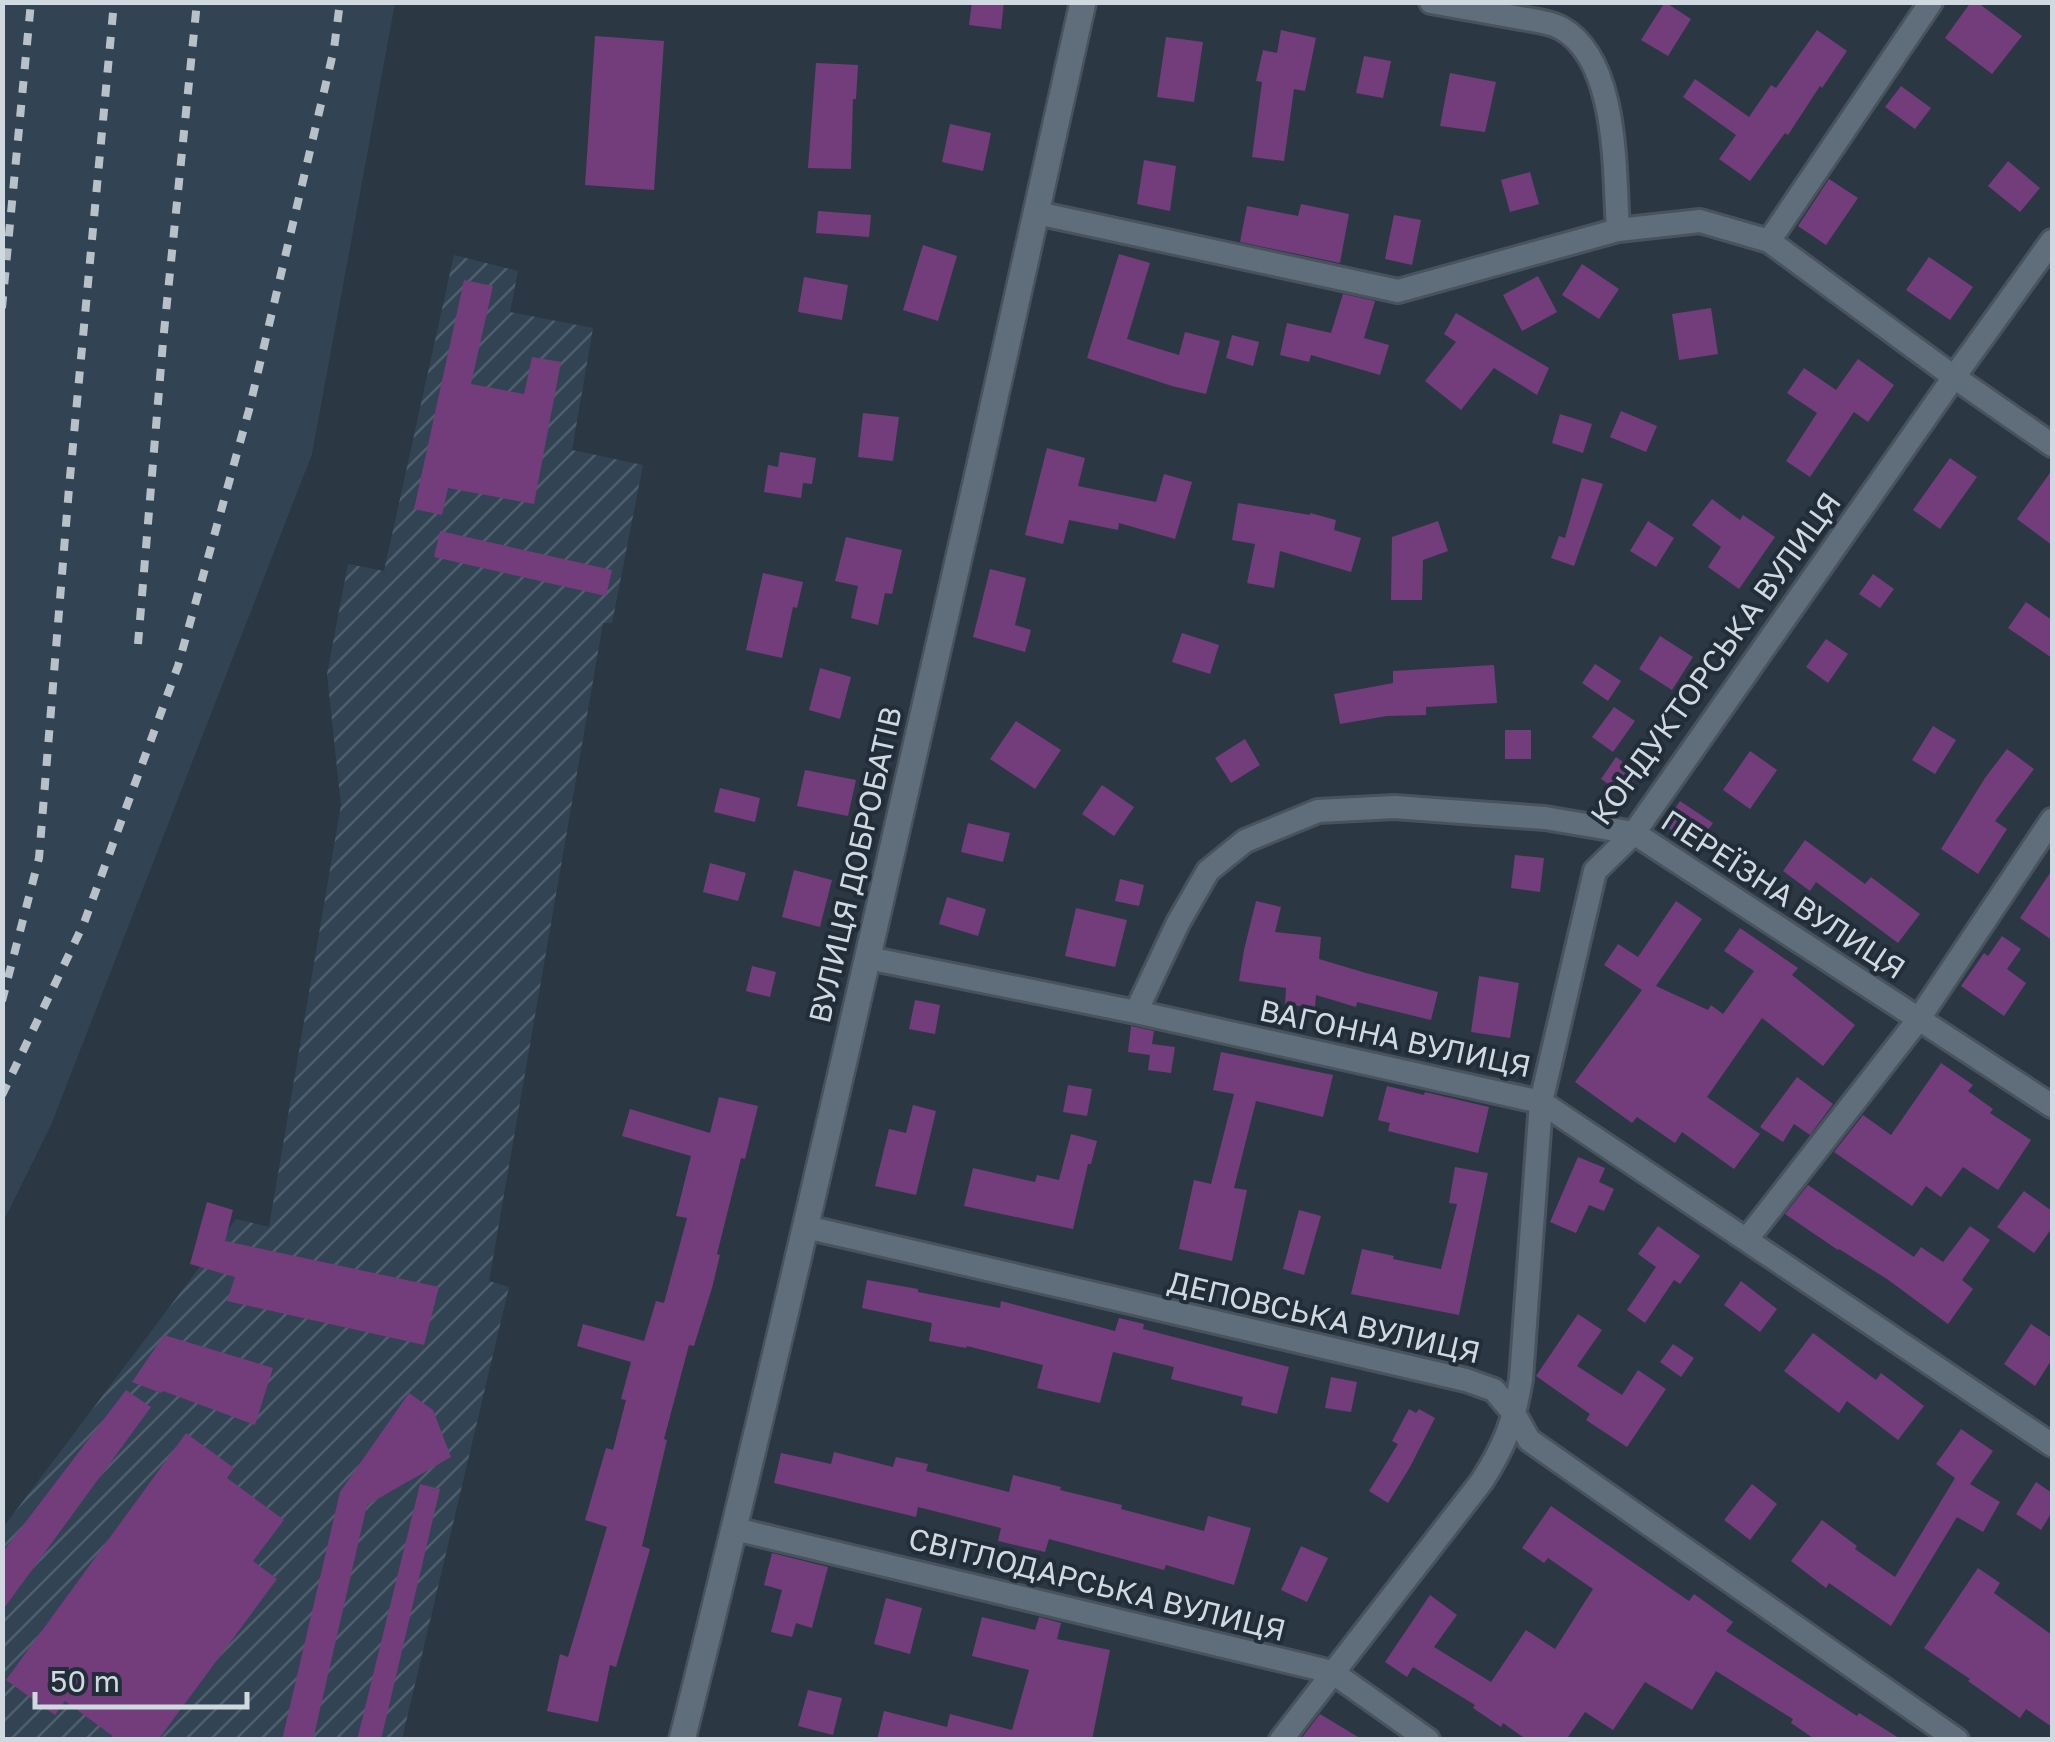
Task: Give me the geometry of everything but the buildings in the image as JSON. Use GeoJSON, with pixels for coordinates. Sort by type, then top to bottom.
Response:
{"type":"FeatureCollection","features":[{"type":"Feature","properties":{"kind":"street","name":"ВУЛИЦЯ ДОБРОБАТІВ"},"geometry":{"type":"LineString","coordinates":[[682,1740],[806,1227],[1083,2]]}},
{"type":"Feature","properties":{"kind":"street"},"geometry":{"type":"LineString","coordinates":[[1431,2],[1561,28],[1584,49],[1600,78],[1610,120],[1618,230]]}},
{"type":"Feature","properties":{"kind":"street"},"geometry":{"type":"LineString","coordinates":[[1769,241],[1931,2]]}},
{"type":"Feature","properties":{"kind":"street"},"geometry":{"type":"LineString","coordinates":[[1037,212],[1398,290],[1618,230],[1700,222],[1769,241],[2052,445]]}},
{"type":"Feature","properties":{"kind":"street","name":"КОНДУКТОРСЬКА ВУЛИЦЯ"},"geometry":{"type":"LineString","coordinates":[[1281,1740],[1482,1481],[1501,1451],[1515,1416],[1541,1102],[1594,871],[1634,833],[2052,242]]}},
{"type":"Feature","properties":{"kind":"street","name":"ПЕРЕЇЗНА ВУЛИЦЯ"},"geometry":{"type":"LineString","coordinates":[[1136,1012],[1178,923],[1208,871],[1245,842],[1318,811],[1394,807],[1546,818],[1634,833],[2052,1106]]}},
{"type":"Feature","properties":{"kind":"street"},"geometry":{"type":"LineString","coordinates":[[1747,1239],[1918,1020],[2052,820]]}},
{"type":"Feature","properties":{"kind":"street","name":"ВАГОННА ВУЛИЦЯ"},"geometry":{"type":"LineString","coordinates":[[868,958],[1136,1012],[1541,1102],[2052,1445]]}},
{"type":"Feature","properties":{"kind":"street","name":"ДЕПОВСЬКА ВУЛИЦЯ"},"geometry":{"type":"LineString","coordinates":[[806,1227],[1466,1380],[1494,1390],[1530,1440],[1554,1459],[1957,1740]]}},
{"type":"Feature","properties":{"kind":"street","name":"СВІТЛОДАРСЬКА ВУЛИЦЯ"},"geometry":{"type":"LineString","coordinates":[[735,1529],[1332,1672],[1428,1740]]}},
{"type":"Feature","properties":{"kind":"shaded area"},"geometry":{"type":"Polygon","coordinates":[[[3,2],[395,3],[312,454],[51,1125],[3,1222],[3,2]]]}},
{"type":"Feature","properties":{"kind":"shaded area"},"geometry":{"type":"Polygon","coordinates":[[[454,255],[518,271],[510,312],[593,328],[572,450],[643,465],[612,623],[603,623],[489,1281],[509,1287],[402,1739],[3,1739],[2,1529],[236,1219],[269,1227],[341,805],[327,674],[348,564],[384,571],[454,255]]]}},
{"type":"Feature","properties":{"kind":"railway"},"geometry":{"type":"LineString","coordinates":[[2,308],[31,2]]}},
{"type":"Feature","properties":{"kind":"railway"},"geometry":{"type":"LineString","coordinates":[[2,1001],[39,858],[114,2]]}},
{"type":"Feature","properties":{"kind":"railway"},"geometry":{"type":"LineString","coordinates":[[138,644],[197,2]]}},
{"type":"Feature","properties":{"kind":"railway"},"geometry":{"type":"LineString","coordinates":[[2,1095],[84,923],[178,666],[249,410],[334,49],[340,2]]}}]}
